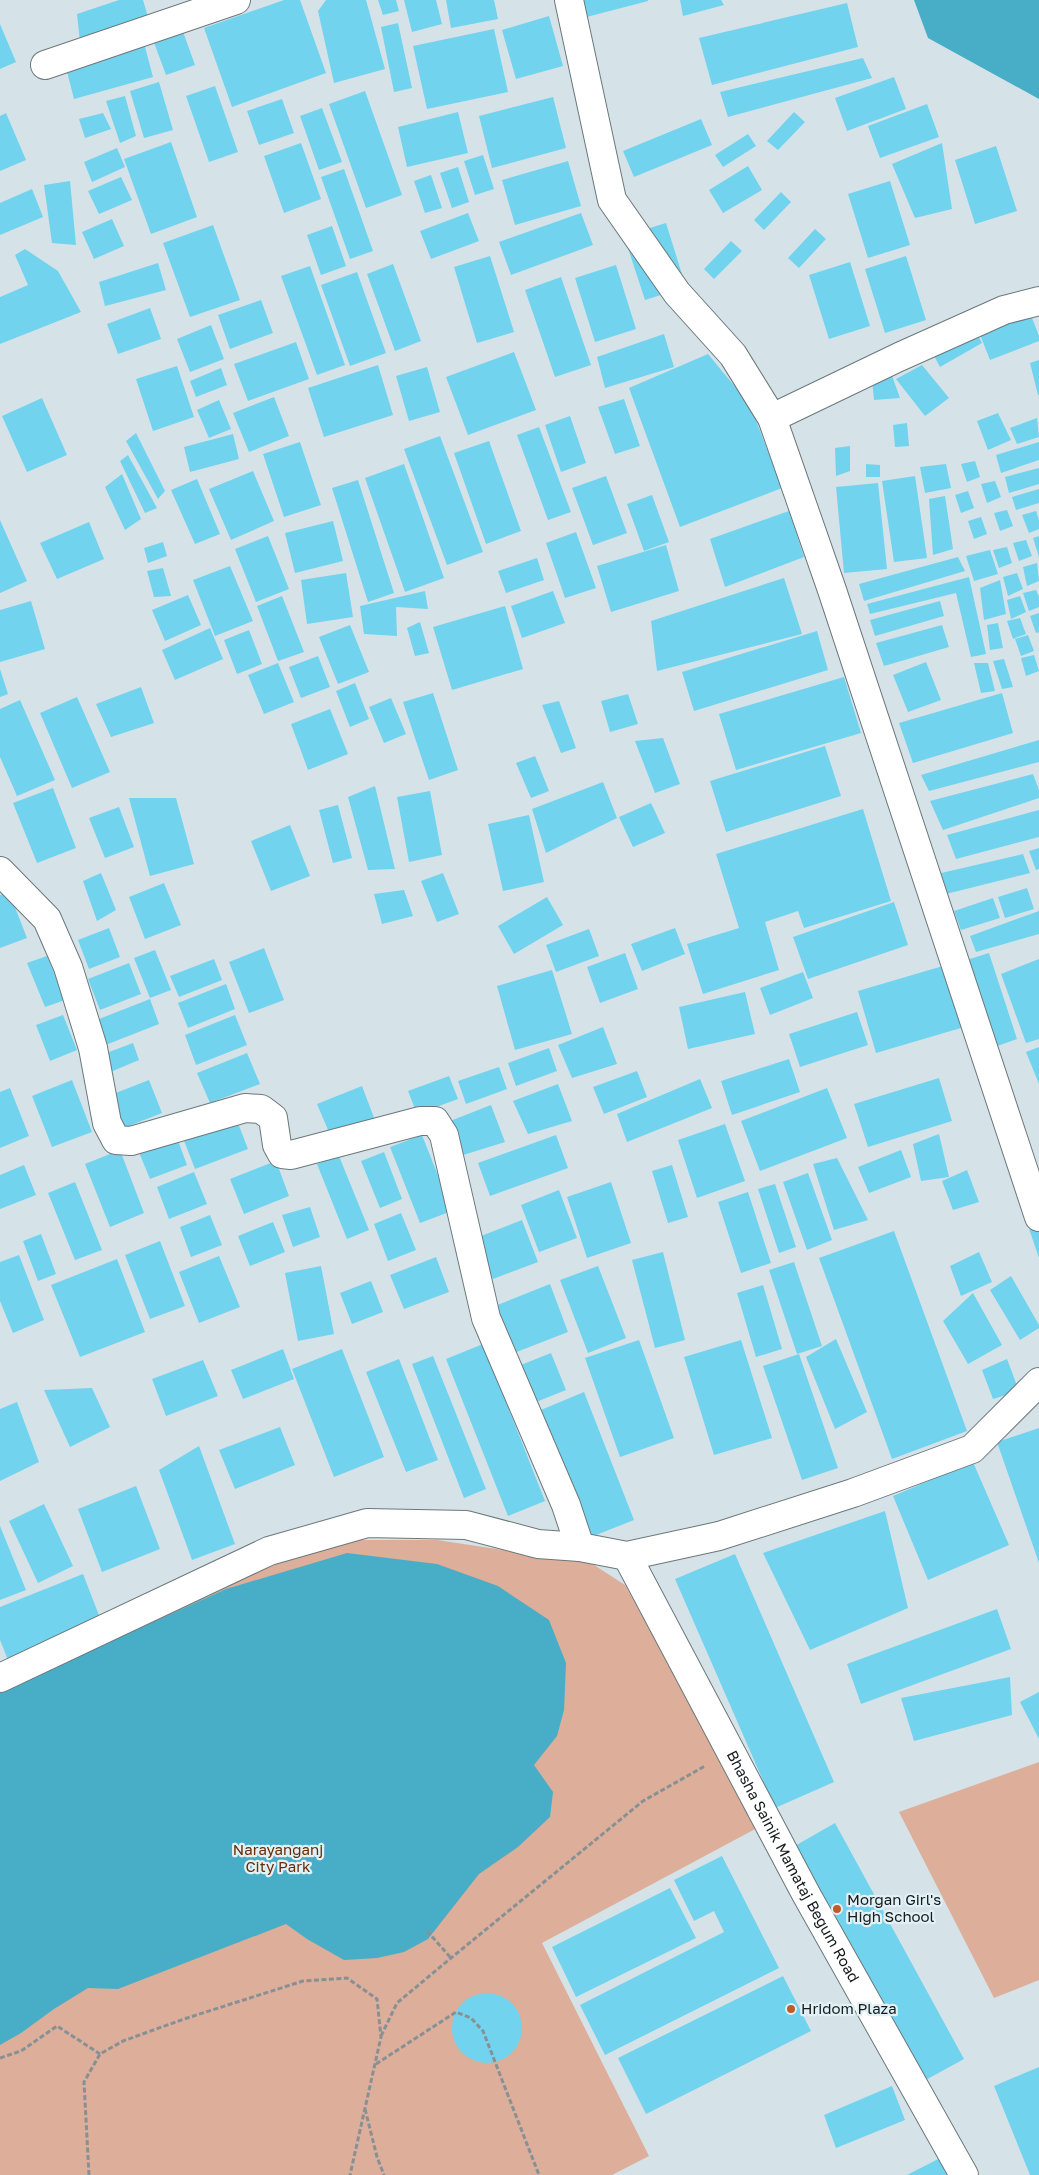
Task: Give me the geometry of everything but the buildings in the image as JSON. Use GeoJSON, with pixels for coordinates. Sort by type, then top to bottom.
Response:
{"type":"FeatureCollection","features":[{"type":"Feature","properties":{"kind":"street"},"geometry":{"type":"LineString","coordinates":[[45,65],[236,0]]}},
{"type":"Feature","properties":{"kind":"street"},"geometry":{"type":"LineString","coordinates":[[569,0],[612,200],[677,293],[733,355],[772,418],[832,590],[1039,1216]]}},
{"type":"Feature","properties":{"kind":"street"},"geometry":{"type":"LineString","coordinates":[[772,418],[899,357],[1004,310],[1039,301]]}},
{"type":"Feature","properties":{"kind":"street"},"geometry":{"type":"LineString","coordinates":[[0,871],[47,919],[68,967],[90,1039],[107,1123],[116,1140],[131,1141],[245,1108],[261,1109],[273,1118],[277,1145],[282,1154],[292,1155],[420,1121],[435,1121],[444,1135],[486,1318],[566,1505],[580,1547]]}},
{"type":"Feature","properties":{"kind":"street"},"geometry":{"type":"LineString","coordinates":[[0,1678],[269,1550],[367,1523],[466,1525],[538,1544],[580,1547],[627,1556],[719,1536],[854,1493],[972,1449],[1039,1382]]}},
{"type":"Feature","properties":{"kind":"street","name":"Bhasha Sainik Mamataj Begum Road"},"geometry":{"type":"LineString","coordinates":[[627,1556],[806,1894],[964,2175]]}},
{"type":"Feature","properties":{"kind":"path"},"geometry":{"type":"LineString","coordinates":[[350,2175],[381,2037],[397,2003],[643,1801],[731,1752]]}},
{"type":"Feature","properties":{"kind":"path"},"geometry":{"type":"LineString","coordinates":[[427,1931],[451,1958]]}},
{"type":"Feature","properties":{"kind":"path"},"geometry":{"type":"LineString","coordinates":[[89,2175],[84,2082],[100,2054],[123,2041],[184,2019],[303,1981],[347,1978],[377,1999],[381,2037]]}},
{"type":"Feature","properties":{"kind":"path"},"geometry":{"type":"LineString","coordinates":[[375,2065],[456,2012],[471,2018],[483,2031],[540,2175]]}},
{"type":"Feature","properties":{"kind":"path"},"geometry":{"type":"LineString","coordinates":[[0,2058],[21,2051],[57,2026],[100,2054]]}},
{"type":"Feature","properties":{"kind":"path"},"geometry":{"type":"LineString","coordinates":[[365,2108],[377,2156],[384,2175]]}},
{"type":"Feature","properties":{"kind":"green space","name":"Narayanganj City Park"},"geometry":{"type":"Polygon","coordinates":[[[350,1540],[437,1540],[591,1563],[625,1585],[759,1827],[542,1943],[649,2156],[612,2175],[0,2175],[0,1681],[192,1592],[350,1540]]]}},
{"type":"Feature","properties":{"kind":"green space"},"geometry":{"type":"Polygon","coordinates":[[[1039,1762],[1039,1980],[994,1998],[899,1812],[1039,1762]]]}},
{"type":"Feature","properties":{"kind":"water"},"geometry":{"type":"Polygon","coordinates":[[[914,0],[1039,0],[1039,99],[928,38],[914,0]]]}},
{"type":"Feature","properties":{"kind":"water"},"geometry":{"type":"Polygon","coordinates":[[[347,1553],[437,1564],[498,1586],[549,1620],[566,1663],[564,1710],[557,1736],[534,1765],[553,1792],[550,1817],[518,1847],[479,1874],[428,1939],[404,1952],[377,1958],[344,1960],[307,1939],[286,1924],[118,1989],[88,1988],[0,2045],[0,1693],[226,1589],[347,1553]]]}},
{"type":"Feature","properties":{"kind":"place","name":"Morgan Girl's High School"},"geometry":{"type":"Point","coordinates":[837,1909]}},
{"type":"Feature","properties":{"kind":"place","name":"Hridom Plaza"},"geometry":{"type":"Point","coordinates":[791,2009]}}]}
